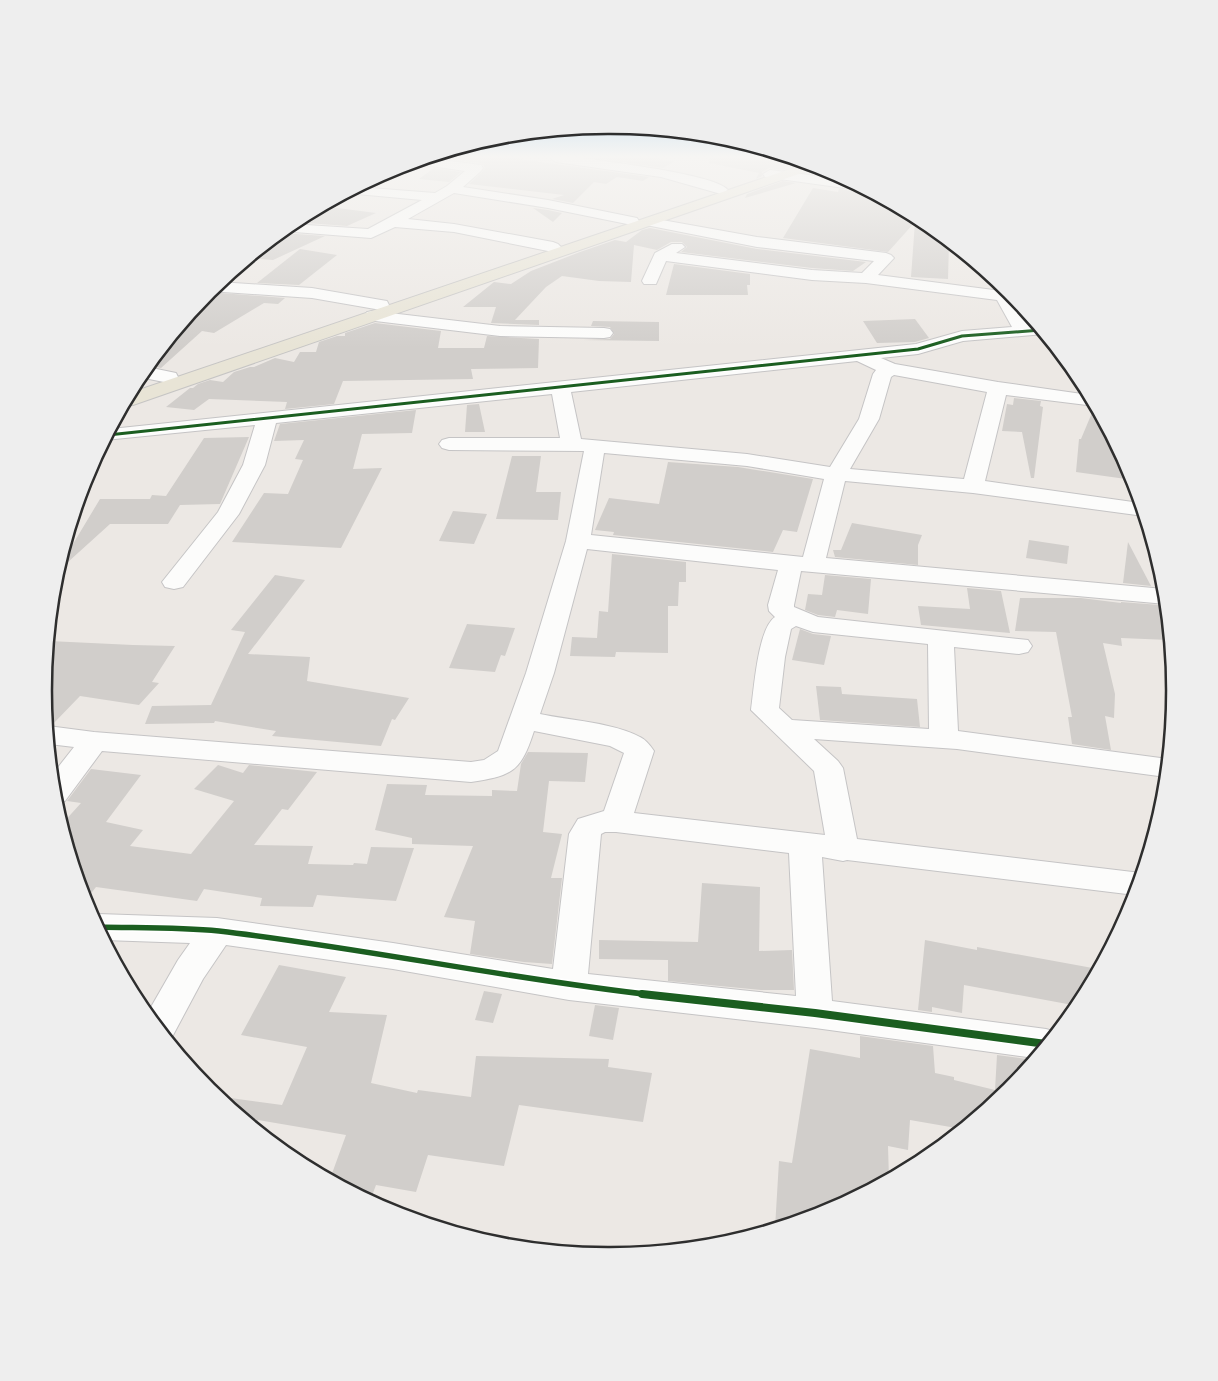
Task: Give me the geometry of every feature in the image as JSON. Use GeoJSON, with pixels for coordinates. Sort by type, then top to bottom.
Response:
{"type":"FeatureCollection","features":[{"type":"Feature","properties":{"kind":"main road"},"geometry":{"type":"LineString","coordinates":[[143,386],[658,219]]}},
{"type":"Feature","properties":{"kind":"main road"},"geometry":{"type":"LineString","coordinates":[[136,397],[632,220]]}},
{"type":"Feature","properties":{"kind":"street"},"geometry":{"type":"LineString","coordinates":[[299,229],[365,234],[376,232],[396,219]]}},
{"type":"Feature","properties":{"kind":"street"},"geometry":{"type":"LineString","coordinates":[[391,222],[454,228],[553,247]]}},
{"type":"Feature","properties":{"kind":"street"},"geometry":{"type":"LineString","coordinates":[[651,222],[757,242],[886,258],[866,278]]}},
{"type":"Feature","properties":{"kind":"street"},"geometry":{"type":"LineString","coordinates":[[650,281],[660,256],[703,233]]}},
{"type":"Feature","properties":{"kind":"street"},"geometry":{"type":"LineString","coordinates":[[660,256],[812,275],[866,278],[1002,296]]}},
{"type":"Feature","properties":{"kind":"street"},"geometry":{"type":"LineString","coordinates":[[225,288],[312,293],[377,311],[500,331],[604,333]]}},
{"type":"Feature","properties":{"kind":"street"},"geometry":{"type":"LineString","coordinates":[[1015,311],[1032,331]]}},
{"type":"Feature","properties":{"kind":"street"},"geometry":{"type":"LineString","coordinates":[[115,434],[918,349],[962,336],[1032,331]]}},
{"type":"Feature","properties":{"kind":"street"},"geometry":{"type":"LineString","coordinates":[[858,355],[891,369],[998,388],[1084,400]]}},
{"type":"Feature","properties":{"kind":"street"},"geometry":{"type":"LineString","coordinates":[[891,369],[882,374],[869,419],[836,474],[802,564],[781,605],[782,611],[813,624],[1019,646]]}},
{"type":"Feature","properties":{"kind":"street"},"geometry":{"type":"LineString","coordinates":[[151,374],[168,377]]}},
{"type":"Feature","properties":{"kind":"street"},"geometry":{"type":"LineString","coordinates":[[55,736],[94,741],[471,772],[492,768],[511,756],[540,673],[578,541],[583,445],[560,387]]}},
{"type":"Feature","properties":{"kind":"street"},"geometry":{"type":"LineString","coordinates":[[973,486],[998,388]]}},
{"type":"Feature","properties":{"kind":"street"},"geometry":{"type":"LineString","coordinates":[[174,582],[228,514],[254,466],[267,418]]}},
{"type":"Feature","properties":{"kind":"street"},"geometry":{"type":"LineString","coordinates":[[449,444],[583,445],[747,460],[836,474],[973,486],[1135,509]]}},
{"type":"Feature","properties":{"kind":"street"},"geometry":{"type":"LineString","coordinates":[[578,541],[802,564],[1157,596]]}},
{"type":"Feature","properties":{"kind":"street"},"geometry":{"type":"LineString","coordinates":[[793,617],[779,626],[772,657],[765,710],[828,768],[843,850]]}},
{"type":"Feature","properties":{"kind":"street"},"geometry":{"type":"LineString","coordinates":[[941,637],[944,739]]}},
{"type":"Feature","properties":{"kind":"street"},"geometry":{"type":"LineString","coordinates":[[524,720],[617,738],[631,744],[639,751],[616,821]]}},
{"type":"Feature","properties":{"kind":"street"},"geometry":{"type":"LineString","coordinates":[[784,728],[944,739],[1160,767]]}},
{"type":"Feature","properties":{"kind":"street"},"geometry":{"type":"LineString","coordinates":[[61,785],[94,741]]}},
{"type":"Feature","properties":{"kind":"street"},"geometry":{"type":"LineString","coordinates":[[569,986],[585,834],[589,827],[600,822],[616,821],[843,850],[1131,883]]}},
{"type":"Feature","properties":{"kind":"street"},"geometry":{"type":"LineString","coordinates":[[805,845],[815,1013]]}},
{"type":"Feature","properties":{"kind":"street"},"geometry":{"type":"LineString","coordinates":[[106,927],[217,931],[393,956],[569,986],[815,1013],[1039,1043]]}},
{"type":"Feature","properties":{"kind":"street"},"geometry":{"type":"LineString","coordinates":[[162,1022],[190,970],[217,931]]}},
{"type":"Feature","properties":{"kind":"building"},"geometry":{"type":"Polygon","coordinates":[[[314,219],[362,219],[347,226],[308,223],[314,219]]]}},
{"type":"Feature","properties":{"kind":"building"},"geometry":{"type":"Polygon","coordinates":[[[794,219],[904,219],[913,225],[888,252],[783,238],[794,219]]]}},
{"type":"Feature","properties":{"kind":"building"},"geometry":{"type":"Polygon","coordinates":[[[915,226],[949,250],[948,279],[911,277],[915,226]]]}},
{"type":"Feature","properties":{"kind":"building"},"geometry":{"type":"Polygon","coordinates":[[[650,228],[757,249],[866,262],[853,271],[812,268],[681,252],[687,247],[682,242],[671,242],[657,250],[634,245],[631,282],[599,281],[562,276],[546,287],[515,320],[539,320],[539,325],[491,323],[496,307],[463,307],[494,282],[511,284],[531,271],[615,240],[626,242],[642,230],[650,228]]]}},
{"type":"Feature","properties":{"kind":"building"},"geometry":{"type":"Polygon","coordinates":[[[292,234],[325,236],[273,260],[258,259],[292,234]]]}},
{"type":"Feature","properties":{"kind":"building"},"geometry":{"type":"Polygon","coordinates":[[[300,249],[337,255],[299,285],[257,283],[300,249]]]}},
{"type":"Feature","properties":{"kind":"building"},"geometry":{"type":"Polygon","coordinates":[[[674,264],[750,274],[750,285],[747,285],[748,295],[666,295],[674,264]]]}},
{"type":"Feature","properties":{"kind":"building"},"geometry":{"type":"Polygon","coordinates":[[[219,293],[285,298],[278,304],[264,303],[214,333],[202,331],[161,368],[156,367],[167,352],[219,293]]]}},
{"type":"Feature","properties":{"kind":"building"},"geometry":{"type":"Polygon","coordinates":[[[915,319],[929,338],[915,342],[877,343],[863,321],[915,319]]]}},
{"type":"Feature","properties":{"kind":"building"},"geometry":{"type":"Polygon","coordinates":[[[593,321],[659,322],[659,341],[583,340],[610,339],[614,334],[610,327],[591,326],[593,321]]]}},
{"type":"Feature","properties":{"kind":"building"},"geometry":{"type":"Polygon","coordinates":[[[375,323],[441,331],[438,348],[484,348],[487,336],[539,339],[538,368],[471,369],[473,379],[343,381],[334,404],[285,409],[287,402],[209,399],[194,410],[166,407],[198,384],[210,380],[223,382],[234,372],[254,367],[275,358],[294,362],[300,352],[316,352],[319,342],[337,336],[345,336],[345,333],[375,323]]]}},
{"type":"Feature","properties":{"kind":"building"},"geometry":{"type":"Polygon","coordinates":[[[1014,398],[1041,401],[1040,406],[1043,407],[1034,478],[1031,478],[1022,432],[1002,431],[1007,404],[1013,405],[1014,398]]]}},
{"type":"Feature","properties":{"kind":"building"},"geometry":{"type":"Polygon","coordinates":[[[479,404],[485,432],[465,432],[467,405],[479,404]]]}},
{"type":"Feature","properties":{"kind":"building"},"geometry":{"type":"Polygon","coordinates":[[[416,410],[412,433],[362,434],[353,469],[382,468],[341,548],[232,542],[264,493],[288,494],[303,460],[295,459],[304,440],[274,441],[280,424],[416,410]]]}},
{"type":"Feature","properties":{"kind":"building"},"geometry":{"type":"Polygon","coordinates":[[[1092,413],[1123,479],[1076,472],[1079,439],[1081,439],[1092,413]]]}},
{"type":"Feature","properties":{"kind":"building"},"geometry":{"type":"Polygon","coordinates":[[[249,437],[220,504],[180,505],[168,524],[110,524],[68,562],[71,548],[100,499],[150,499],[152,495],[166,496],[204,438],[249,437]]]}},
{"type":"Feature","properties":{"kind":"building"},"geometry":{"type":"Polygon","coordinates":[[[512,456],[541,456],[536,492],[561,492],[558,520],[496,519],[512,456]]]}},
{"type":"Feature","properties":{"kind":"building"},"geometry":{"type":"Polygon","coordinates":[[[668,462],[738,467],[813,479],[797,532],[783,530],[773,552],[613,535],[614,532],[595,530],[609,498],[659,504],[668,462]]]}},
{"type":"Feature","properties":{"kind":"building"},"geometry":{"type":"Polygon","coordinates":[[[453,511],[487,514],[474,544],[439,541],[453,511]]]}},
{"type":"Feature","properties":{"kind":"building"},"geometry":{"type":"Polygon","coordinates":[[[852,523],[922,535],[918,545],[918,565],[835,557],[833,550],[841,550],[852,523]]]}},
{"type":"Feature","properties":{"kind":"building"},"geometry":{"type":"Polygon","coordinates":[[[1029,540],[1069,546],[1067,564],[1026,558],[1029,540]]]}},
{"type":"Feature","properties":{"kind":"building"},"geometry":{"type":"Polygon","coordinates":[[[1128,542],[1151,586],[1123,583],[1128,542]]]}},
{"type":"Feature","properties":{"kind":"building"},"geometry":{"type":"Polygon","coordinates":[[[612,554],[686,562],[686,582],[679,582],[678,606],[668,606],[668,653],[616,652],[615,657],[570,656],[572,637],[597,638],[599,611],[608,612],[612,554]]]}},
{"type":"Feature","properties":{"kind":"building"},"geometry":{"type":"Polygon","coordinates":[[[275,575],[305,580],[248,654],[310,657],[307,681],[409,698],[395,720],[392,719],[381,746],[272,736],[276,731],[215,721],[214,723],[145,724],[152,706],[211,705],[245,632],[231,630],[275,575]]]}},
{"type":"Feature","properties":{"kind":"building"},"geometry":{"type":"Polygon","coordinates":[[[825,575],[871,579],[868,614],[837,610],[835,617],[818,615],[805,610],[808,594],[822,595],[825,575]]]}},
{"type":"Feature","properties":{"kind":"building"},"geometry":{"type":"Polygon","coordinates":[[[967,588],[1001,591],[1010,633],[921,625],[918,606],[970,609],[967,588]]]}},
{"type":"Feature","properties":{"kind":"building"},"geometry":{"type":"Polygon","coordinates":[[[1020,598],[1081,598],[1159,605],[1163,640],[1121,638],[1122,646],[1103,643],[1115,694],[1114,718],[1105,716],[1111,750],[1072,744],[1068,717],[1072,717],[1056,632],[1015,631],[1020,598]]]}},
{"type":"Feature","properties":{"kind":"building"},"geometry":{"type":"Polygon","coordinates":[[[467,624],[515,628],[505,656],[501,655],[495,672],[449,668],[467,624]]]}},
{"type":"Feature","properties":{"kind":"building"},"geometry":{"type":"Polygon","coordinates":[[[800,629],[813,634],[831,636],[824,665],[792,660],[800,629]]]}},
{"type":"Feature","properties":{"kind":"building"},"geometry":{"type":"Polygon","coordinates":[[[55,641],[175,646],[152,682],[159,683],[139,705],[80,696],[54,723],[52,690],[55,641]]]}},
{"type":"Feature","properties":{"kind":"building"},"geometry":{"type":"Polygon","coordinates":[[[816,686],[841,687],[842,694],[917,699],[920,727],[820,720],[816,686]]]}},
{"type":"Feature","properties":{"kind":"building"},"geometry":{"type":"Polygon","coordinates":[[[528,752],[588,753],[585,782],[549,781],[543,832],[562,834],[551,878],[562,878],[552,964],[470,954],[475,921],[444,917],[473,846],[412,844],[412,838],[375,830],[387,784],[427,785],[425,795],[492,796],[492,790],[517,791],[521,764],[528,752]]]}},
{"type":"Feature","properties":{"kind":"building"},"geometry":{"type":"Polygon","coordinates":[[[218,765],[243,773],[249,765],[317,772],[288,810],[282,809],[254,845],[313,846],[308,864],[353,865],[354,863],[367,864],[371,847],[414,848],[396,901],[317,895],[313,907],[260,906],[262,898],[204,889],[197,901],[96,887],[91,893],[71,835],[67,818],[81,803],[67,801],[91,769],[141,775],[106,822],[143,830],[130,846],[191,854],[234,801],[194,789],[218,765]]]}},
{"type":"Feature","properties":{"kind":"building"},"geometry":{"type":"Polygon","coordinates":[[[702,883],[760,887],[759,951],[792,950],[794,990],[761,990],[668,981],[668,960],[599,959],[599,940],[698,942],[702,883]]]}},
{"type":"Feature","properties":{"kind":"building"},"geometry":{"type":"Polygon","coordinates":[[[925,940],[977,950],[977,947],[1092,968],[1069,1004],[964,985],[962,1013],[932,1007],[932,1012],[918,1010],[925,940]]]}},
{"type":"Feature","properties":{"kind":"building"},"geometry":{"type":"Polygon","coordinates":[[[279,965],[346,977],[329,1012],[387,1015],[371,1083],[417,1093],[418,1090],[471,1097],[476,1056],[609,1059],[608,1067],[652,1073],[643,1122],[519,1105],[504,1166],[428,1155],[416,1192],[376,1185],[373,1194],[332,1173],[346,1135],[258,1120],[257,1122],[230,1098],[282,1105],[307,1047],[241,1035],[279,965]]]}},
{"type":"Feature","properties":{"kind":"building"},"geometry":{"type":"Polygon","coordinates":[[[484,991],[502,994],[493,1023],[475,1020],[484,991]]]}},
{"type":"Feature","properties":{"kind":"building"},"geometry":{"type":"Polygon","coordinates":[[[595,1005],[619,1008],[613,1040],[589,1036],[595,1005]]]}},
{"type":"Feature","properties":{"kind":"building"},"geometry":{"type":"Polygon","coordinates":[[[860,1036],[933,1046],[935,1073],[954,1077],[954,1080],[995,1090],[997,1055],[1025,1059],[1003,1084],[953,1128],[910,1120],[908,1150],[888,1146],[889,1171],[855,1190],[822,1205],[775,1221],[779,1161],[792,1163],[810,1049],[860,1058],[860,1036]]]}},
{"type":"Feature","properties":{"kind":"cycle path"},"geometry":{"type":"LineString","coordinates":[[115,434],[918,349],[962,336],[1033,331]]}},
{"type":"Feature","properties":{"kind":"cycle path"},"geometry":{"type":"LineString","coordinates":[[106,927],[217,931],[393,956],[569,986],[815,1013],[1039,1043]]}}]}
